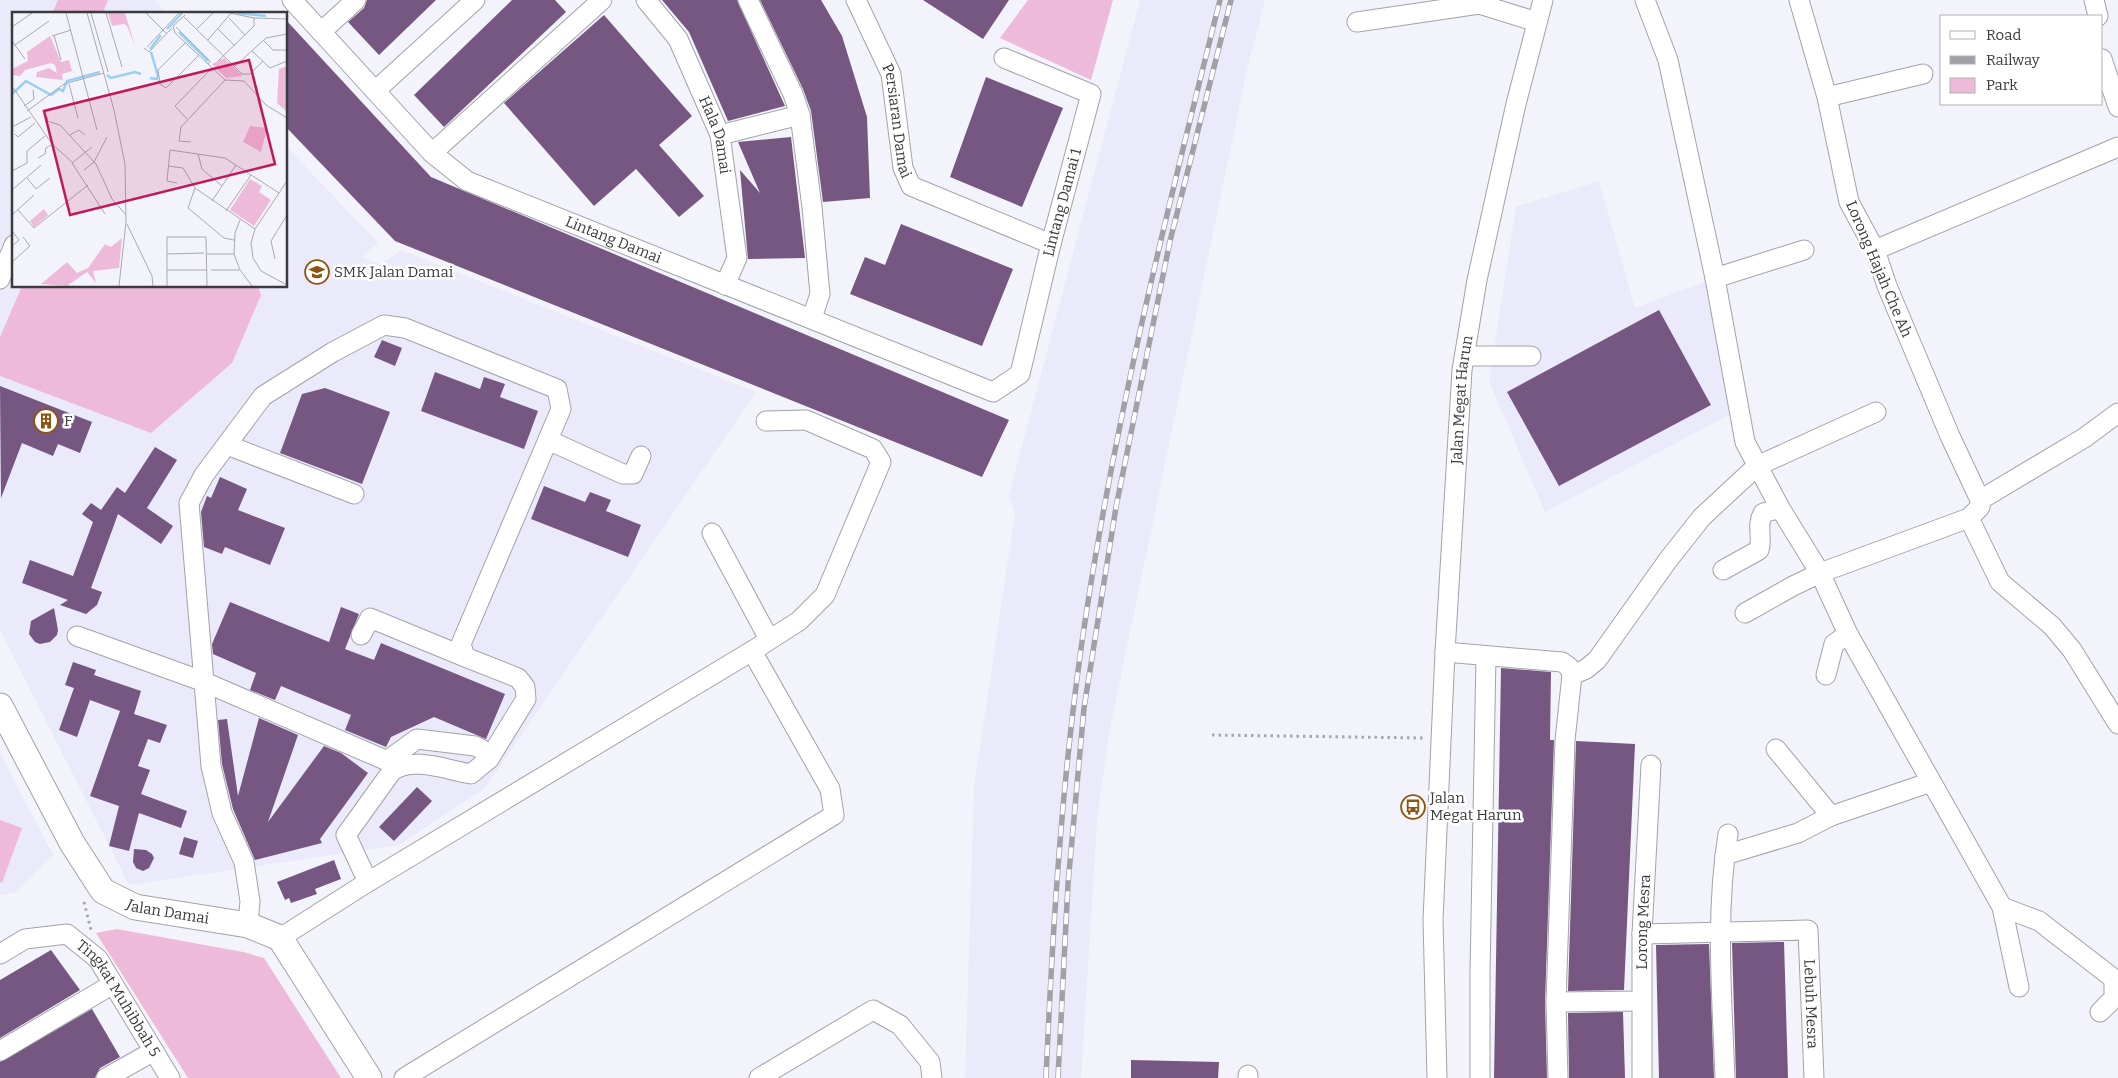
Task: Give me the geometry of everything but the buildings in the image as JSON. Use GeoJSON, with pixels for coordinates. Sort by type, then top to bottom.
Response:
{"type":"FeatureCollection","features":[{"type":"Feature","properties":{"kind":"main road","name":"Jalan Damai"},"geometry":{"type":"LineString","coordinates":[[0,706],[72,843],[103,891],[135,908],[248,925],[280,938]]}},
{"type":"Feature","properties":{"kind":"main road"},"geometry":{"type":"LineString","coordinates":[[280,938],[369,1078]]}},
{"type":"Feature","properties":{"kind":"street","name":"Lintang Damai"},"geometry":{"type":"LineString","coordinates":[[292,0],[432,153],[467,181],[994,392]]}},
{"type":"Feature","properties":{"kind":"street"},"geometry":{"type":"LineString","coordinates":[[321,32],[356,0]]}},
{"type":"Feature","properties":{"kind":"street"},"geometry":{"type":"LineString","coordinates":[[375,91],[475,0]]}},
{"type":"Feature","properties":{"kind":"street"},"geometry":{"type":"LineString","coordinates":[[432,153],[602,0]]}},
{"type":"Feature","properties":{"kind":"street","name":"Hala Damai"},"geometry":{"type":"LineString","coordinates":[[646,0],[678,40],[720,135],[737,258],[726,285]]}},
{"type":"Feature","properties":{"kind":"street"},"geometry":{"type":"LineString","coordinates":[[748,0],[793,94],[800,115],[812,207],[820,294],[812,318]]}},
{"type":"Feature","properties":{"kind":"street","name":"Persiaran Damai"},"geometry":{"type":"LineString","coordinates":[[856,0],[891,74],[903,168],[911,186],[1051,244]]}},
{"type":"Feature","properties":{"kind":"street","name":"Jalan Megat Harun"},"geometry":{"type":"LineString","coordinates":[[1437,1078],[1433,920],[1445,652],[1465,356],[1477,280],[1543,0]]}},
{"type":"Feature","properties":{"kind":"street"},"geometry":{"type":"LineString","coordinates":[[1644,0],[1668,60],[1715,278],[1744,442],[1780,508],[1820,574],[1848,634],[2002,907],[2019,987]]}},
{"type":"Feature","properties":{"kind":"street","name":"Lorong Hajah Che Ah"},"geometry":{"type":"LineString","coordinates":[[1799,0],[1827,97],[1849,202],[1875,250],[1887,286],[1946,427],[1980,500]]}},
{"type":"Feature","properties":{"kind":"street"},"geometry":{"type":"LineString","coordinates":[[2094,0],[2098,15]]}},
{"type":"Feature","properties":{"kind":"street"},"geometry":{"type":"LineString","coordinates":[[1357,22],[1479,2],[1537,22]]}},
{"type":"Feature","properties":{"kind":"street","name":"Lintang Damai 1"},"geometry":{"type":"LineString","coordinates":[[994,392],[1020,374],[1051,244],[1091,94],[1004,58]]}},
{"type":"Feature","properties":{"kind":"street"},"geometry":{"type":"LineString","coordinates":[[2103,62],[2118,107]]}},
{"type":"Feature","properties":{"kind":"street"},"geometry":{"type":"LineString","coordinates":[[1827,97],[1923,74]]}},
{"type":"Feature","properties":{"kind":"street"},"geometry":{"type":"LineString","coordinates":[[720,135],[800,115]]}},
{"type":"Feature","properties":{"kind":"street"},"geometry":{"type":"LineString","coordinates":[[1875,250],[2118,147]]}},
{"type":"Feature","properties":{"kind":"street"},"geometry":{"type":"LineString","coordinates":[[0,279],[12,250]]}},
{"type":"Feature","properties":{"kind":"street"},"geometry":{"type":"LineString","coordinates":[[1715,278],[1804,250]]}},
{"type":"Feature","properties":{"kind":"street"},"geometry":{"type":"LineString","coordinates":[[248,925],[250,901],[244,862],[222,813],[211,766],[202,681],[189,503],[204,475],[263,396],[332,352],[384,325],[405,328],[557,389],[561,409],[461,644],[465,657]]}},
{"type":"Feature","properties":{"kind":"street"},"geometry":{"type":"LineString","coordinates":[[1465,356],[1531,356]]}},
{"type":"Feature","properties":{"kind":"street"},"geometry":{"type":"LineString","coordinates":[[1572,675],[1586,669],[1596,660],[1668,560],[1702,517],[1758,466],[1876,412]]}},
{"type":"Feature","properties":{"kind":"street"},"geometry":{"type":"LineString","coordinates":[[1746,613],[1793,586],[1820,574],[1969,518],[1980,507],[1980,500],[2084,438],[2118,413]]}},
{"type":"Feature","properties":{"kind":"street"},"geometry":{"type":"LineString","coordinates":[[280,938],[368,882],[752,651],[799,621],[825,595],[880,462],[873,449],[806,420],[766,420]]}},
{"type":"Feature","properties":{"kind":"street"},"geometry":{"type":"LineString","coordinates":[[548,440],[623,474],[633,474],[641,456]]}},
{"type":"Feature","properties":{"kind":"street"},"geometry":{"type":"LineString","coordinates":[[227,445],[354,494]]}},
{"type":"Feature","properties":{"kind":"street"},"geometry":{"type":"LineString","coordinates":[[1723,570],[1759,550],[1762,542],[1758,523],[1763,513],[1780,508]]}},
{"type":"Feature","properties":{"kind":"street"},"geometry":{"type":"LineString","coordinates":[[1969,518],[2000,582],[2052,626],[2072,650],[2118,724]]}},
{"type":"Feature","properties":{"kind":"street"},"geometry":{"type":"LineString","coordinates":[[712,533],[769,639]]}},
{"type":"Feature","properties":{"kind":"street"},"geometry":{"type":"LineString","coordinates":[[77,636],[202,681],[394,763],[412,763],[471,774],[489,760],[526,699],[526,687],[518,678],[370,618],[361,635]]}},
{"type":"Feature","properties":{"kind":"street"},"geometry":{"type":"LineString","coordinates":[[1826,675],[1834,644],[1848,634]]}},
{"type":"Feature","properties":{"kind":"street"},"geometry":{"type":"LineString","coordinates":[[404,1078],[834,815],[830,789],[752,651]]}},
{"type":"Feature","properties":{"kind":"street"},"geometry":{"type":"LineString","coordinates":[[1445,652],[1562,662],[1569,667],[1572,675],[1565,740],[1556,1002],[1558,1078]]}},
{"type":"Feature","properties":{"kind":"street"},"geometry":{"type":"LineString","coordinates":[[1480,1078],[1486,656]]}},
{"type":"Feature","properties":{"kind":"street"},"geometry":{"type":"LineString","coordinates":[[368,882],[346,835],[392,771],[394,763],[417,739],[474,746],[482,750],[489,760]]}},
{"type":"Feature","properties":{"kind":"street"},"geometry":{"type":"LineString","coordinates":[[1776,749],[1831,816]]}},
{"type":"Feature","properties":{"kind":"street","name":"Lorong Mesra"},"geometry":{"type":"LineString","coordinates":[[1642,1078],[1640,1001],[1651,765]]}},
{"type":"Feature","properties":{"kind":"street"},"geometry":{"type":"LineString","coordinates":[[1725,855],[1798,833],[1831,816],[1931,782]]}},
{"type":"Feature","properties":{"kind":"street"},"geometry":{"type":"LineString","coordinates":[[1725,1078],[1720,932],[1728,834]]}},
{"type":"Feature","properties":{"kind":"street"},"geometry":{"type":"LineString","coordinates":[[2002,907],[2039,921],[2114,979],[2114,998],[2100,1012]]}},
{"type":"Feature","properties":{"kind":"street","name":"Lebuh Mesra"},"geometry":{"type":"LineString","coordinates":[[1720,932],[1808,930],[1814,1078]]}},
{"type":"Feature","properties":{"kind":"street"},"geometry":{"type":"LineString","coordinates":[[1642,934],[1720,932]]}},
{"type":"Feature","properties":{"kind":"street","name":"Tingkat Muhibbah 5"},"geometry":{"type":"LineString","coordinates":[[0,954],[25,939],[67,934],[98,959],[170,1078]]}},
{"type":"Feature","properties":{"kind":"street"},"geometry":{"type":"LineString","coordinates":[[0,1051],[113,984]]}},
{"type":"Feature","properties":{"kind":"street"},"geometry":{"type":"LineString","coordinates":[[1556,1002],[1640,1001]]}},
{"type":"Feature","properties":{"kind":"street"},"geometry":{"type":"LineString","coordinates":[[759,1078],[873,1010],[900,1024],[930,1062],[932,1078]]}},
{"type":"Feature","properties":{"kind":"street"},"geometry":{"type":"LineString","coordinates":[[106,1078],[154,1051]]}},
{"type":"Feature","properties":{"kind":"path"},"geometry":{"type":"LineString","coordinates":[[1212,735],[1441,739]]}},
{"type":"Feature","properties":{"kind":"shaded area"},"geometry":{"type":"Polygon","coordinates":[[[0,0],[155,0],[165,12],[12,12],[12,288],[288,288],[288,148],[378,243],[363,257],[381,265],[401,250],[756,392],[485,788],[399,845],[129,885],[0,630],[0,0]]]}},
{"type":"Feature","properties":{"kind":"shaded area"},"geometry":{"type":"Polygon","coordinates":[[[1140,0],[1265,0],[1247,70],[1109,733],[1097,821],[1081,1078],[965,1078],[974,786],[1015,514],[1009,495],[1140,0]]]}},
{"type":"Feature","properties":{"kind":"shaded area"},"geometry":{"type":"Polygon","coordinates":[[[1599,181],[1635,308],[1707,281],[1733,413],[1545,512],[1489,381],[1516,207],[1599,181]]]}},
{"type":"Feature","properties":{"kind":"shaded area"},"geometry":{"type":"Polygon","coordinates":[[[0,753],[53,855],[17,892],[0,895],[0,753]]]}},
{"type":"Feature","properties":{"kind":"green space"},"geometry":{"type":"Polygon","coordinates":[[[58,0],[108,0],[103,12],[53,12],[58,0]]]}},
{"type":"Feature","properties":{"kind":"green space"},"geometry":{"type":"Polygon","coordinates":[[[1028,0],[1113,0],[1091,80],[1000,38],[1028,0]]]}},
{"type":"Feature","properties":{"kind":"green space"},"geometry":{"type":"Polygon","coordinates":[[[21,288],[259,288],[261,295],[232,363],[151,433],[0,376],[0,337],[21,288]]]}},
{"type":"Feature","properties":{"kind":"green space"},"geometry":{"type":"Polygon","coordinates":[[[0,820],[22,828],[2,883],[0,882],[0,820]]]}},
{"type":"Feature","properties":{"kind":"green space"},"geometry":{"type":"Polygon","coordinates":[[[117,929],[243,952],[264,958],[341,1078],[188,1078],[96,933],[117,929]]]}},
{"type":"Feature","properties":{"kind":"railway"},"geometry":{"type":"LineString","coordinates":[[1046,1078],[1060,839],[1072,720],[1088,602],[1115,450],[1147,299],[1220,0]]}},
{"type":"Feature","properties":{"kind":"railway"},"geometry":{"type":"LineString","coordinates":[[1058,1078],[1068,884],[1084,708],[1116,507],[1170,241],[1231,0]]}},
{"type":"Feature","properties":{"kind":"place","name":"SMK Jalan Damai"},"geometry":{"type":"Point","coordinates":[317,272]}},
{"type":"Feature","properties":{"kind":"place","name":"F"},"geometry":{"type":"Point","coordinates":[46,421]}},
{"type":"Feature","properties":{"kind":"place","name":"Jalan Megat Harun"},"geometry":{"type":"Point","coordinates":[1413,807]}}]}
